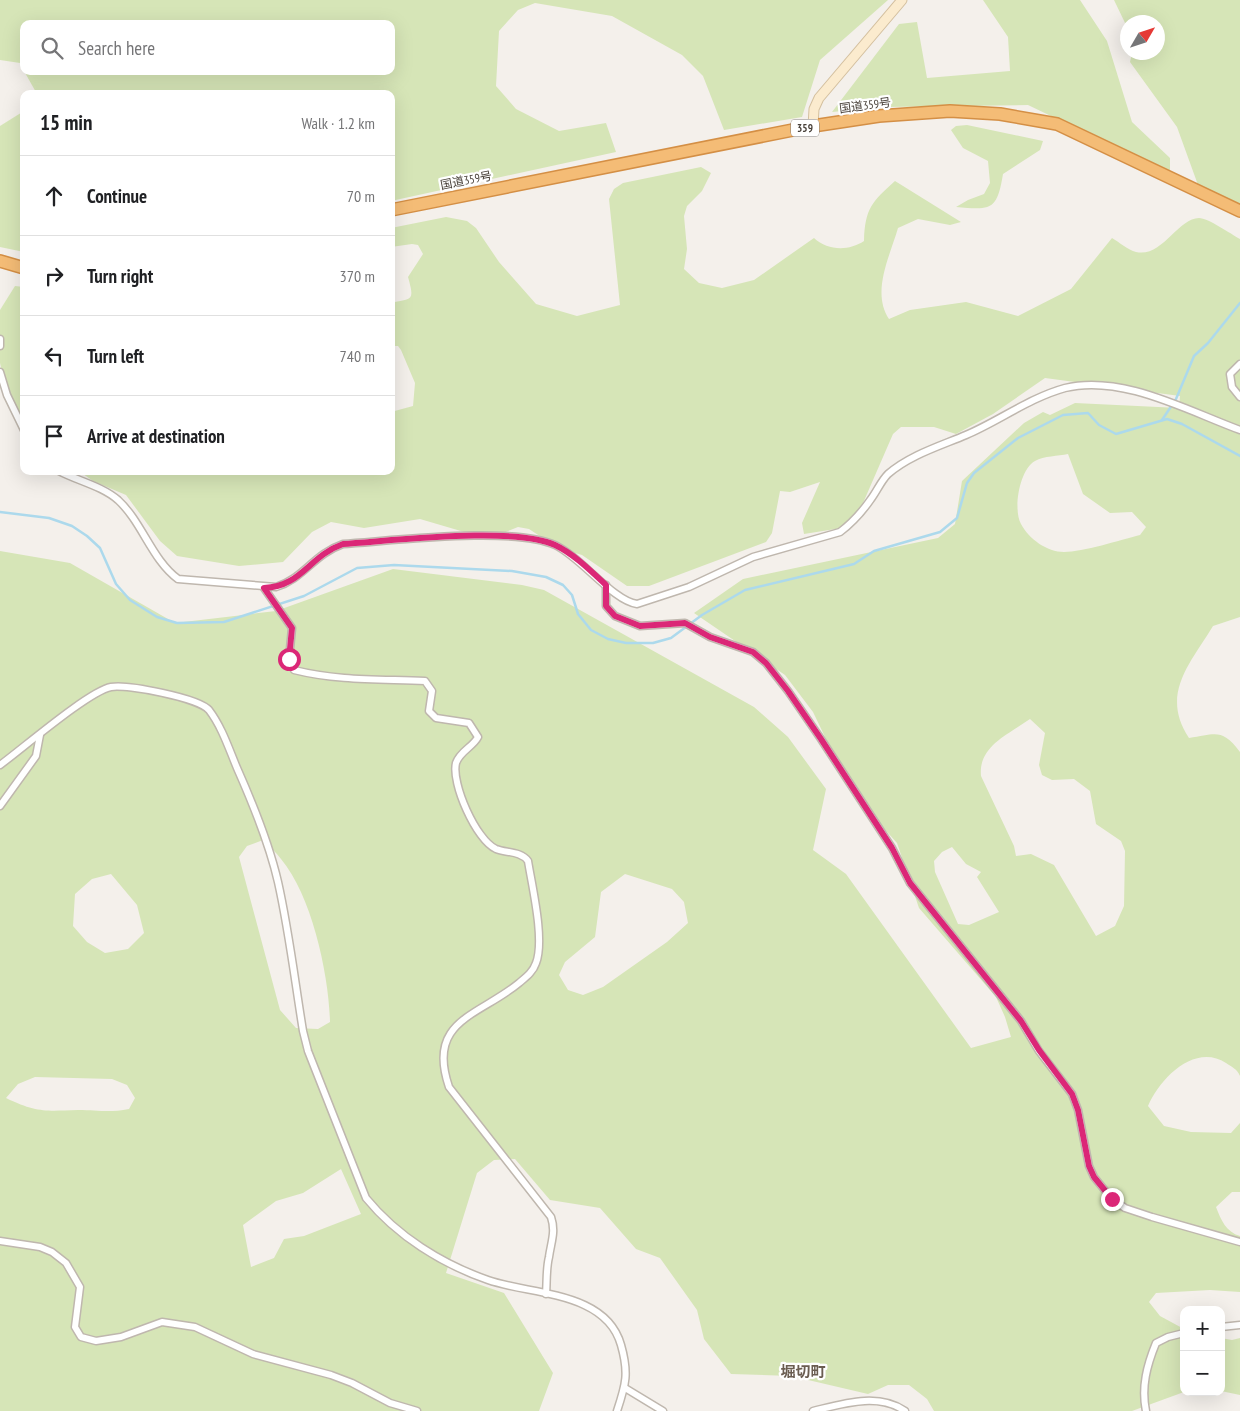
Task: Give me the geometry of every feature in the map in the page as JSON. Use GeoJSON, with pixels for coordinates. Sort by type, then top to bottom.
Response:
{"type":"FeatureCollection","features":[{"type":"Feature","properties":{"kind":"highway","name":"国道359号"},"geometry":{"type":"LineString","coordinates":[[395,209],[813,126],[880,116],[950,111],[1000,114],[1057,124],[1240,211]]}},
{"type":"Feature","properties":{"kind":"highway"},"geometry":{"type":"LineString","coordinates":[[0,261],[20,267]]}},
{"type":"Feature","properties":{"kind":"street"},"geometry":{"type":"LineString","coordinates":[[813,126],[814,109],[820,98],[902,0]]}},
{"type":"Feature","properties":{"kind":"street"},"geometry":{"type":"LineString","coordinates":[[0,339],[0,346]]}},
{"type":"Feature","properties":{"kind":"street"},"geometry":{"type":"LineString","coordinates":[[1240,364],[1230,374],[1232,387],[1240,397]]}},
{"type":"Feature","properties":{"kind":"street"},"geometry":{"type":"LineString","coordinates":[[0,372],[7,395],[20,422]]}},
{"type":"Feature","properties":{"kind":"street"},"geometry":{"type":"LineString","coordinates":[[69,475],[104,490],[120,502],[135,520],[170,573],[178,579],[264,588],[276,587],[290,583],[328,550],[343,544],[504,536],[536,540],[555,545],[590,570],[629,603],[648,602],[689,587],[753,557],[840,532],[858,515],[886,476],[901,464],[964,436],[1035,399],[1065,388],[1095,386],[1133,391],[1188,408],[1240,430]]}},
{"type":"Feature","properties":{"kind":"street"},"geometry":{"type":"LineString","coordinates":[[606,585],[606,606],[615,616],[640,626],[685,623],[710,637],[753,652],[766,663],[821,739],[892,848],[910,883],[1021,1021],[1039,1050],[1072,1094],[1078,1110],[1089,1166],[1094,1177],[1112,1199],[1125,1208],[1152,1218],[1240,1242]]}},
{"type":"Feature","properties":{"kind":"street"},"geometry":{"type":"LineString","coordinates":[[264,588],[292,628],[289,659],[294,670],[321,677],[358,680],[425,681],[432,691],[429,712],[436,718],[469,723],[478,737],[458,757],[455,766],[456,778],[463,801],[479,833],[495,848],[519,854],[528,861],[535,898],[539,950],[536,963],[530,974],[512,989],[463,1018],[454,1026],[446,1040],[444,1051],[445,1076],[449,1087],[551,1217],[554,1226],[554,1238],[549,1257],[546,1294]]}},
{"type":"Feature","properties":{"kind":"street"},"geometry":{"type":"LineString","coordinates":[[0,765],[92,696],[113,686],[157,692],[194,700],[209,710],[240,774],[270,855],[278,881],[308,1051],[366,1198],[380,1215],[396,1229],[450,1264],[489,1281],[577,1302],[599,1313],[609,1322],[618,1335],[626,1362],[627,1380],[616,1411]]}},
{"type":"Feature","properties":{"kind":"street"},"geometry":{"type":"LineString","coordinates":[[0,806],[36,756],[40,735]]}},
{"type":"Feature","properties":{"kind":"street"},"geometry":{"type":"LineString","coordinates":[[0,1240],[40,1247],[52,1252],[66,1263],[80,1287],[81,1294],[75,1317],[75,1327],[81,1337],[88,1340],[121,1337],[162,1322],[195,1327],[266,1359],[352,1383],[377,1398],[417,1411]]}},
{"type":"Feature","properties":{"kind":"street"},"geometry":{"type":"LineString","coordinates":[[1225,1327],[1240,1325]]}},
{"type":"Feature","properties":{"kind":"street"},"geometry":{"type":"LineString","coordinates":[[1146,1411],[1143,1395],[1145,1378],[1156,1343],[1168,1336],[1180,1334]]}},
{"type":"Feature","properties":{"kind":"street"},"geometry":{"type":"LineString","coordinates":[[625,1388],[663,1411]]}},
{"type":"Feature","properties":{"kind":"street"},"geometry":{"type":"LineString","coordinates":[[813,1411],[867,1401],[885,1401],[904,1411]]}},
{"type":"Feature","properties":{"kind":"green space"},"geometry":{"type":"Polygon","coordinates":[[[0,0],[888,0],[820,60],[802,117],[724,130],[703,76],[682,55],[612,16],[535,3],[518,10],[499,31],[496,86],[516,109],[559,131],[606,123],[616,152],[395,200],[395,90],[35,90],[26,75],[395,75],[395,20],[20,20],[20,63],[0,60],[0,0]]]}},
{"type":"Feature","properties":{"kind":"green space"},"geometry":{"type":"Polygon","coordinates":[[[983,0],[1080,0],[1107,41],[1132,122],[1170,158],[1170,173],[1028,105],[885,107],[832,112],[899,24],[917,22],[927,78],[1010,71],[1008,37],[983,0]]]}},
{"type":"Feature","properties":{"kind":"green space"},"geometry":{"type":"Polygon","coordinates":[[[1114,0],[1240,0],[1240,211],[1198,185],[1177,127],[1130,62],[1130,60],[1165,60],[1165,15],[1121,15],[1114,0]]]}},
{"type":"Feature","properties":{"kind":"green space"},"geometry":{"type":"Polygon","coordinates":[[[20,114],[20,251],[0,247],[0,126],[20,114]]]}},
{"type":"Feature","properties":{"kind":"green space"},"geometry":{"type":"Polygon","coordinates":[[[967,125],[1043,141],[1040,150],[1003,174],[995,201],[985,208],[956,207],[984,194],[990,183],[988,161],[963,148],[951,130],[956,126],[967,125]]]}},
{"type":"Feature","properties":{"kind":"green space"},"geometry":{"type":"Polygon","coordinates":[[[701,167],[711,173],[702,191],[687,206],[684,216],[687,249],[684,269],[699,283],[722,288],[754,280],[814,238],[826,245],[839,248],[852,247],[864,241],[866,221],[871,206],[895,181],[961,222],[950,225],[918,219],[898,228],[887,262],[882,286],[884,308],[889,319],[910,310],[966,302],[1018,316],[1071,289],[1112,238],[1133,251],[1145,252],[1162,244],[1184,224],[1199,218],[1220,227],[1240,239],[1240,617],[1213,626],[1182,680],[1178,693],[1177,707],[1181,722],[1189,738],[1218,734],[1228,739],[1240,752],[1240,1076],[1232,1067],[1214,1058],[1202,1057],[1191,1060],[1180,1066],[1170,1075],[1161,1085],[1148,1106],[1164,1126],[1191,1132],[1231,1133],[1240,1123],[1240,1192],[1232,1192],[1216,1207],[1222,1221],[1231,1232],[1240,1236],[1240,1292],[1210,1290],[1156,1293],[1149,1302],[1160,1316],[1180,1327],[1180,1393],[1132,1411],[934,1411],[927,1399],[909,1385],[888,1385],[868,1394],[791,1376],[731,1374],[704,1339],[697,1310],[660,1258],[636,1249],[600,1208],[550,1200],[515,1159],[494,1160],[477,1173],[446,1273],[504,1293],[553,1373],[539,1411],[0,1411],[0,551],[70,563],[175,623],[276,611],[393,569],[522,585],[544,590],[754,707],[788,737],[826,789],[813,850],[846,874],[971,1048],[1011,1037],[996,997],[919,908],[897,843],[852,793],[813,712],[785,675],[694,613],[743,579],[938,538],[955,524],[962,481],[1024,423],[1043,412],[1050,415],[1075,403],[1179,408],[1180,396],[1045,378],[993,414],[956,434],[934,427],[901,427],[893,434],[860,510],[848,527],[804,534],[802,523],[820,482],[790,492],[780,491],[772,533],[766,542],[649,586],[627,586],[582,555],[558,548],[529,529],[518,527],[488,539],[420,519],[364,528],[331,522],[312,532],[283,562],[239,566],[177,556],[160,541],[126,495],[93,481],[85,475],[395,475],[395,411],[413,406],[415,383],[401,350],[398,346],[395,346],[395,302],[410,298],[411,291],[408,277],[423,254],[418,245],[395,246],[395,227],[446,217],[467,221],[476,228],[499,262],[536,304],[577,316],[620,305],[609,199],[614,189],[623,183],[701,167]],[[1068,454],[1035,461],[1025,473],[1019,491],[1019,518],[1024,530],[1039,544],[1051,550],[1064,552],[1091,548],[1140,535],[1146,527],[1132,512],[1110,513],[1083,494],[1068,454]],[[1030,719],[1013,730],[996,742],[984,757],[981,766],[981,776],[1014,846],[1016,856],[1031,854],[1054,865],[1096,936],[1115,926],[1124,906],[1125,851],[1121,841],[1096,824],[1090,791],[1074,779],[1052,780],[1042,775],[1039,765],[1045,733],[1030,719]],[[263,840],[247,846],[239,857],[280,1010],[296,1028],[318,1029],[330,1022],[326,982],[317,937],[302,893],[292,875],[275,851],[263,840]],[[952,847],[942,852],[934,861],[935,872],[958,924],[969,925],[999,912],[977,877],[981,872],[966,864],[952,847]],[[111,874],[92,879],[75,894],[73,926],[87,942],[105,953],[128,949],[144,933],[137,905],[111,874]],[[625,874],[601,892],[595,937],[565,962],[559,975],[568,990],[583,995],[603,987],[667,942],[688,923],[684,902],[672,889],[625,874]],[[35,1077],[18,1084],[6,1098],[34,1109],[109,1111],[129,1109],[135,1098],[127,1085],[112,1079],[35,1077]],[[341,1169],[303,1193],[276,1201],[243,1225],[251,1267],[274,1258],[284,1239],[304,1236],[361,1214],[341,1169]]]}},
{"type":"Feature","properties":{"kind":"green space"},"geometry":{"type":"Polygon","coordinates":[[[15,286],[20,287],[20,418],[6,389],[0,363],[0,310],[15,286]]]}},
{"type":"Feature","properties":{"kind":"green space"},"geometry":{"type":"Polygon","coordinates":[[[1240,1338],[1240,1395],[1225,1392],[1225,1339],[1232,1340],[1240,1338]]]}},
{"type":"Feature","properties":{"kind":"waterway"},"geometry":{"type":"LineString","coordinates":[[1162,420],[1176,399],[1194,356],[1208,343],[1240,303]]}},
{"type":"Feature","properties":{"kind":"waterway"},"geometry":{"type":"LineString","coordinates":[[0,512],[49,518],[72,526],[100,548],[116,584],[130,600],[157,617],[177,623],[224,622],[304,596],[357,568],[394,565],[512,571],[546,577],[563,585],[572,595],[578,614],[591,630],[608,639],[626,643],[653,643],[671,638],[702,615],[745,590],[854,564],[874,551],[940,532],[957,518],[967,483],[974,473],[1018,438],[1063,415],[1088,413],[1099,425],[1116,434],[1167,419],[1182,424],[1240,456]]}},
{"type":"Feature","properties":{"kind":"district","name":"堀切町"},"geometry":{"type":"Point","coordinates":[803,1371]}},
{"type":"Feature","properties":{"kind":"route"},"geometry":{"type":"LineString","coordinates":[[289,659],[292,628],[264,588],[290,583],[298,574],[328,550],[343,544],[504,536],[536,540],[555,545],[577,560],[606,585],[606,606],[615,616],[640,626],[677,622],[685,623],[710,637],[753,652],[766,663],[788,691],[821,739],[892,848],[910,883],[947,926],[1021,1021],[1039,1050],[1072,1094],[1078,1110],[1089,1166],[1094,1177],[1112,1199]]}}]}
